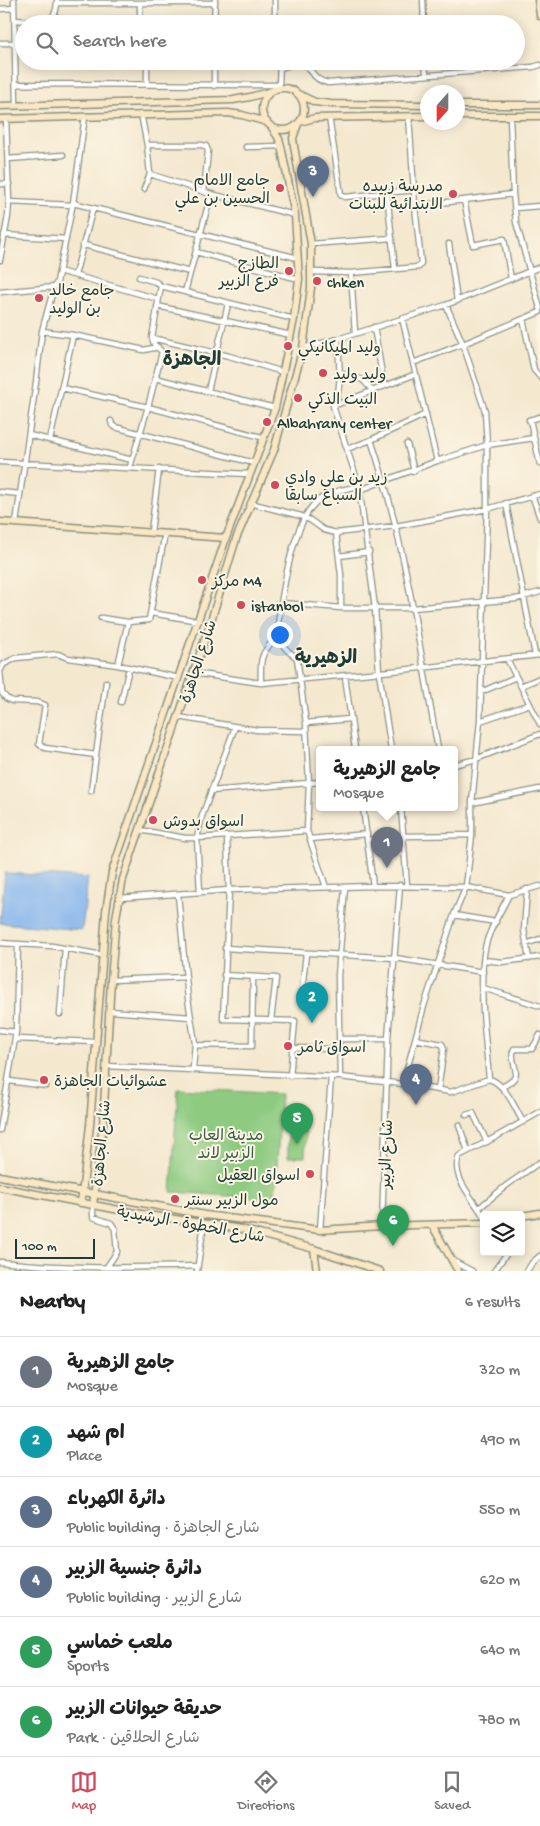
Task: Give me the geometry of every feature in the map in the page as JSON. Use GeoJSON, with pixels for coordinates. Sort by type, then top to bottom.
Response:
{"type":"FeatureCollection","features":[{"type":"Feature","properties":{"kind":"street"},"geometry":{"type":"LineString","coordinates":[[14,0],[15,20]]}},
{"type":"Feature","properties":{"kind":"street"},"geometry":{"type":"LineString","coordinates":[[275,0],[275,15]]}},
{"type":"Feature","properties":{"kind":"street"},"geometry":{"type":"LineString","coordinates":[[423,0],[424,15]]}},
{"type":"Feature","properties":{"kind":"street"},"geometry":{"type":"LineString","coordinates":[[538,0],[540,16]]}},
{"type":"Feature","properties":{"kind":"street"},"geometry":{"type":"LineString","coordinates":[[54,15],[57,1],[215,2],[214,15]]}},
{"type":"Feature","properties":{"kind":"street"},"geometry":{"type":"LineString","coordinates":[[140,3],[140,15]]}},
{"type":"Feature","properties":{"kind":"street"},"geometry":{"type":"LineString","coordinates":[[0,9],[14,8]]}},
{"type":"Feature","properties":{"kind":"street"},"geometry":{"type":"LineString","coordinates":[[0,43],[15,42]]}},
{"type":"Feature","properties":{"kind":"street"},"geometry":{"type":"LineString","coordinates":[[525,68],[540,65]]}},
{"type":"Feature","properties":{"kind":"street"},"geometry":{"type":"LineString","coordinates":[[16,70],[16,105]]}},
{"type":"Feature","properties":{"kind":"street"},"geometry":{"type":"LineString","coordinates":[[147,70],[147,86]]}},
{"type":"Feature","properties":{"kind":"street"},"geometry":{"type":"LineString","coordinates":[[214,70],[214,86]]}},
{"type":"Feature","properties":{"kind":"street"},"geometry":{"type":"LineString","coordinates":[[269,124],[262,109],[263,102],[276,88],[280,70]]}},
{"type":"Feature","properties":{"kind":"street"},"geometry":{"type":"LineString","coordinates":[[311,70],[320,80],[328,83],[497,70]]}},
{"type":"Feature","properties":{"kind":"street"},"geometry":{"type":"LineString","coordinates":[[426,70],[426,76]]}},
{"type":"Feature","properties":{"kind":"street"},"geometry":{"type":"LineString","coordinates":[[16,84],[286,88],[315,102],[331,104],[420,104]]}},
{"type":"Feature","properties":{"kind":"street"},"geometry":{"type":"LineString","coordinates":[[0,106],[233,100],[250,97],[276,88]]}},
{"type":"Feature","properties":{"kind":"street"},"geometry":{"type":"LineString","coordinates":[[0,260],[9,202],[8,159],[3,118],[228,113],[242,115],[284,130],[292,128],[303,116],[304,108],[298,94]]}},
{"type":"Feature","properties":{"kind":"street"},"geometry":{"type":"LineString","coordinates":[[465,105],[540,105]]}},
{"type":"Feature","properties":{"kind":"street"},"geometry":{"type":"LineString","coordinates":[[142,114],[150,174],[144,189]]}},
{"type":"Feature","properties":{"kind":"street"},"geometry":{"type":"LineString","coordinates":[[16,523],[42,331],[60,270],[73,204],[85,116]]}},
{"type":"Feature","properties":{"kind":"street"},"geometry":{"type":"LineString","coordinates":[[312,272],[350,273],[419,267],[421,263],[415,206],[410,116]]}},
{"type":"Feature","properties":{"kind":"street"},"geometry":{"type":"LineString","coordinates":[[298,123],[315,118],[420,116]]}},
{"type":"Feature","properties":{"kind":"street"},"geometry":{"type":"LineString","coordinates":[[465,116],[540,116]]}},
{"type":"Feature","properties":{"kind":"street"},"geometry":{"type":"LineString","coordinates":[[510,116],[516,222],[540,308]]}},
{"type":"Feature","properties":{"kind":"street"},"geometry":{"type":"LineString","coordinates":[[329,118],[340,195],[344,197],[414,190]]}},
{"type":"Feature","properties":{"kind":"street","name":"شارع الجاهزة"},"geometry":{"type":"LineString","coordinates":[[93,1206],[96,1195],[103,1125],[111,980],[119,898],[123,879],[210,624],[236,539],[274,450],[302,348],[312,272],[311,244],[298,174],[294,138],[298,123]]}},
{"type":"Feature","properties":{"kind":"street","name":"شارع الجاهزة"},"geometry":{"type":"LineString","coordinates":[[82,1203],[90,1125],[102,955],[112,872],[226,538],[275,408],[294,319],[299,288],[295,215],[281,146],[269,124]]}},
{"type":"Feature","properties":{"kind":"street"},"geometry":{"type":"LineString","coordinates":[[147,145],[206,146],[208,151],[204,192]]}},
{"type":"Feature","properties":{"kind":"street"},"geometry":{"type":"LineString","coordinates":[[246,147],[281,146]]}},
{"type":"Feature","properties":{"kind":"street"},"geometry":{"type":"LineString","coordinates":[[8,159],[63,155]]}},
{"type":"Feature","properties":{"kind":"street"},"geometry":{"type":"LineString","coordinates":[[286,176],[292,173],[298,174]]}},
{"type":"Feature","properties":{"kind":"street"},"geometry":{"type":"LineString","coordinates":[[150,174],[204,192],[295,215]]}},
{"type":"Feature","properties":{"kind":"street"},"geometry":{"type":"LineString","coordinates":[[0,184],[9,184]]}},
{"type":"Feature","properties":{"kind":"street"},"geometry":{"type":"LineString","coordinates":[[387,193],[395,269]]}},
{"type":"Feature","properties":{"kind":"street"},"geometry":{"type":"LineString","coordinates":[[185,292],[212,194]]}},
{"type":"Feature","properties":{"kind":"street"},"geometry":{"type":"LineString","coordinates":[[415,206],[513,194]]}},
{"type":"Feature","properties":{"kind":"street"},"geometry":{"type":"LineString","coordinates":[[464,200],[473,246],[504,239],[511,278]]}},
{"type":"Feature","properties":{"kind":"street"},"geometry":{"type":"LineString","coordinates":[[9,202],[73,204],[298,258]]}},
{"type":"Feature","properties":{"kind":"street"},"geometry":{"type":"LineString","coordinates":[[514,208],[540,206]]}},
{"type":"Feature","properties":{"kind":"street"},"geometry":{"type":"LineString","coordinates":[[75,275],[93,208]]}},
{"type":"Feature","properties":{"kind":"street"},"geometry":{"type":"LineString","coordinates":[[4,234],[66,239]]}},
{"type":"Feature","properties":{"kind":"street"},"geometry":{"type":"LineString","coordinates":[[311,244],[392,238]]}},
{"type":"Feature","properties":{"kind":"street"},"geometry":{"type":"LineString","coordinates":[[449,244],[457,301]]}},
{"type":"Feature","properties":{"kind":"street"},"geometry":{"type":"LineString","coordinates":[[84,245],[190,272]]}},
{"type":"Feature","properties":{"kind":"street"},"geometry":{"type":"LineString","coordinates":[[196,252],[299,279]]}},
{"type":"Feature","properties":{"kind":"street"},"geometry":{"type":"LineString","coordinates":[[302,348],[338,339],[446,305],[540,267]]}},
{"type":"Feature","properties":{"kind":"street"},"geometry":{"type":"LineString","coordinates":[[60,270],[158,298]]}},
{"type":"Feature","properties":{"kind":"street"},"geometry":{"type":"LineString","coordinates":[[350,273],[356,333]]}},
{"type":"Feature","properties":{"kind":"street"},"geometry":{"type":"LineString","coordinates":[[139,277],[156,282],[161,286],[294,319]]}},
{"type":"Feature","properties":{"kind":"street"},"geometry":{"type":"LineString","coordinates":[[130,468],[162,352],[154,344],[152,338],[161,286]]}},
{"type":"Feature","properties":{"kind":"street"},"geometry":{"type":"LineString","coordinates":[[0,292],[54,287]]}},
{"type":"Feature","properties":{"kind":"street"},"geometry":{"type":"LineString","coordinates":[[299,288],[311,288]]}},
{"type":"Feature","properties":{"kind":"street"},"geometry":{"type":"LineString","coordinates":[[208,391],[228,304]]}},
{"type":"Feature","properties":{"kind":"street"},"geometry":{"type":"LineString","coordinates":[[403,1084],[415,1039],[454,915],[466,887],[472,836],[472,803],[480,721],[488,446],[485,411],[463,344],[446,305]]}},
{"type":"Feature","properties":{"kind":"street"},"geometry":{"type":"LineString","coordinates":[[157,306],[291,335]]}},
{"type":"Feature","properties":{"kind":"street"},"geometry":{"type":"LineString","coordinates":[[413,363],[540,312]]}},
{"type":"Feature","properties":{"kind":"street"},"geometry":{"type":"LineString","coordinates":[[402,318],[437,461]]}},
{"type":"Feature","properties":{"kind":"street"},"geometry":{"type":"LineString","coordinates":[[523,320],[534,370],[540,378]]}},
{"type":"Feature","properties":{"kind":"street"},"geometry":{"type":"LineString","coordinates":[[374,327],[384,386]]}},
{"type":"Feature","properties":{"kind":"street"},"geometry":{"type":"LineString","coordinates":[[42,331],[73,335],[144,350],[158,347]]}},
{"type":"Feature","properties":{"kind":"street"},"geometry":{"type":"LineString","coordinates":[[50,440],[73,335]]}},
{"type":"Feature","properties":{"kind":"street"},"geometry":{"type":"LineString","coordinates":[[152,338],[283,372]]}},
{"type":"Feature","properties":{"kind":"street"},"geometry":{"type":"LineString","coordinates":[[338,339],[339,387],[333,406],[360,488],[375,608],[379,672],[391,746]]}},
{"type":"Feature","properties":{"kind":"street"},"geometry":{"type":"LineString","coordinates":[[339,372],[363,380],[372,390]]}},
{"type":"Feature","properties":{"kind":"street"},"geometry":{"type":"LineString","coordinates":[[333,406],[416,374]]}},
{"type":"Feature","properties":{"kind":"street"},"geometry":{"type":"LineString","coordinates":[[155,378],[275,408]]}},
{"type":"Feature","properties":{"kind":"street"},"geometry":{"type":"LineString","coordinates":[[62,388],[148,407],[265,438]]}},
{"type":"Feature","properties":{"kind":"street"},"geometry":{"type":"LineString","coordinates":[[278,397],[288,400]]}},
{"type":"Feature","properties":{"kind":"street"},"geometry":{"type":"LineString","coordinates":[[347,449],[426,414]]}},
{"type":"Feature","properties":{"kind":"street"},"geometry":{"type":"LineString","coordinates":[[540,418],[529,420],[540,464]]}},
{"type":"Feature","properties":{"kind":"street"},"geometry":{"type":"LineString","coordinates":[[111,421],[115,427],[254,463]]}},
{"type":"Feature","properties":{"kind":"street"},"geometry":{"type":"LineString","coordinates":[[29,434],[132,460]]}},
{"type":"Feature","properties":{"kind":"street"},"geometry":{"type":"LineString","coordinates":[[261,683],[260,664],[266,648],[276,638],[282,591],[293,550],[305,518],[317,502],[335,492],[385,481],[437,461],[488,446],[534,438]]}},
{"type":"Feature","properties":{"kind":"street"},"geometry":{"type":"LineString","coordinates":[[371,440],[385,481],[396,526],[437,746]]}},
{"type":"Feature","properties":{"kind":"street"},"geometry":{"type":"LineString","coordinates":[[407,444],[414,471]]}},
{"type":"Feature","properties":{"kind":"street"},"geometry":{"type":"LineString","coordinates":[[0,462],[249,474]]}},
{"type":"Feature","properties":{"kind":"street"},"geometry":{"type":"LineString","coordinates":[[151,532],[158,469]]}},
{"type":"Feature","properties":{"kind":"street"},"geometry":{"type":"LineString","coordinates":[[0,492],[20,494]]}},
{"type":"Feature","properties":{"kind":"street"},"geometry":{"type":"LineString","coordinates":[[250,503],[305,518],[324,530],[336,533],[396,526],[487,509],[506,502],[540,494]]}},
{"type":"Feature","properties":{"kind":"street"},"geometry":{"type":"LineString","coordinates":[[532,495],[540,518]]}},
{"type":"Feature","properties":{"kind":"street"},"geometry":{"type":"LineString","coordinates":[[193,673],[261,683],[538,655],[506,502]]}},
{"type":"Feature","properties":{"kind":"street"},"geometry":{"type":"LineString","coordinates":[[0,522],[226,538]]}},
{"type":"Feature","properties":{"kind":"street"},"geometry":{"type":"LineString","coordinates":[[100,618],[128,622],[149,620],[165,533]]}},
{"type":"Feature","properties":{"kind":"street"},"geometry":{"type":"LineString","coordinates":[[336,533],[341,608]]}},
{"type":"Feature","properties":{"kind":"street"},"geometry":{"type":"LineString","coordinates":[[339,556],[369,552]]}},
{"type":"Feature","properties":{"kind":"street"},"geometry":{"type":"LineString","coordinates":[[281,603],[341,608],[412,608],[525,597],[540,592]]}},
{"type":"Feature","properties":{"kind":"street"},"geometry":{"type":"LineString","coordinates":[[150,613],[210,624]]}},
{"type":"Feature","properties":{"kind":"street"},"geometry":{"type":"LineString","coordinates":[[118,666],[128,622]]}},
{"type":"Feature","properties":{"kind":"street"},"geometry":{"type":"LineString","coordinates":[[276,638],[297,658],[306,723],[309,783],[307,831],[326,887]]}},
{"type":"Feature","properties":{"kind":"street"},"geometry":{"type":"LineString","coordinates":[[96,755],[45,748],[39,744],[45,705],[37,702],[12,701],[6,698],[2,693],[0,672],[4,664],[16,658],[58,654],[68,658],[179,678]]}},
{"type":"Feature","properties":{"kind":"street"},"geometry":{"type":"LineString","coordinates":[[507,659],[540,724]]}},
{"type":"Feature","properties":{"kind":"street"},"geometry":{"type":"LineString","coordinates":[[121,702],[129,668]]}},
{"type":"Feature","properties":{"kind":"street"},"geometry":{"type":"LineString","coordinates":[[345,676],[354,746]]}},
{"type":"Feature","properties":{"kind":"street"},"geometry":{"type":"LineString","coordinates":[[481,692],[516,677]]}},
{"type":"Feature","properties":{"kind":"street"},"geometry":{"type":"LineString","coordinates":[[521,686],[540,678]]}},
{"type":"Feature","properties":{"kind":"street"},"geometry":{"type":"LineString","coordinates":[[91,791],[106,682]]}},
{"type":"Feature","properties":{"kind":"street"},"geometry":{"type":"LineString","coordinates":[[480,721],[530,704]]}},
{"type":"Feature","properties":{"kind":"street"},"geometry":{"type":"LineString","coordinates":[[178,717],[257,730],[306,731]]}},
{"type":"Feature","properties":{"kind":"street"},"geometry":{"type":"LineString","coordinates":[[306,723],[350,719]]}},
{"type":"Feature","properties":{"kind":"street"},"geometry":{"type":"LineString","coordinates":[[200,892],[197,838],[202,816],[235,727]]}},
{"type":"Feature","properties":{"kind":"street"},"geometry":{"type":"LineString","coordinates":[[458,764],[476,759],[540,734]]}},
{"type":"Feature","properties":{"kind":"street"},"geometry":{"type":"LineString","coordinates":[[211,791],[316,782]]}},
{"type":"Feature","properties":{"kind":"street"},"geometry":{"type":"LineString","coordinates":[[472,803],[540,789]]}},
{"type":"Feature","properties":{"kind":"street"},"geometry":{"type":"LineString","coordinates":[[363,811],[373,886]]}},
{"type":"Feature","properties":{"kind":"street"},"geometry":{"type":"LineString","coordinates":[[401,811],[407,886]]}},
{"type":"Feature","properties":{"kind":"street"},"geometry":{"type":"LineString","coordinates":[[140,830],[186,838],[307,831]]}},
{"type":"Feature","properties":{"kind":"street"},"geometry":{"type":"LineString","coordinates":[[310,839],[366,834]]}},
{"type":"Feature","properties":{"kind":"street"},"geometry":{"type":"LineString","coordinates":[[368,840],[404,836],[472,836]]}},
{"type":"Feature","properties":{"kind":"street"},"geometry":{"type":"LineString","coordinates":[[227,837],[229,890],[222,1019],[295,1021],[290,1076]]}},
{"type":"Feature","properties":{"kind":"street"},"geometry":{"type":"LineString","coordinates":[[119,898],[229,890],[373,886],[466,887],[509,895],[540,886]]}},
{"type":"Feature","properties":{"kind":"street","name":"شارع الزبير"},"geometry":{"type":"LineString","coordinates":[[382,1226],[388,1040],[400,886]]}},
{"type":"Feature","properties":{"kind":"street"},"geometry":{"type":"LineString","coordinates":[[340,1077],[338,976],[345,887]]}},
{"type":"Feature","properties":{"kind":"street"},"geometry":{"type":"LineString","coordinates":[[527,889],[524,930],[529,959]]}},
{"type":"Feature","properties":{"kind":"street"},"geometry":{"type":"LineString","coordinates":[[178,895],[195,1045],[193,1069]]}},
{"type":"Feature","properties":{"kind":"street"},"geometry":{"type":"LineString","coordinates":[[489,1079],[483,988],[484,960],[486,942],[509,895]]}},
{"type":"Feature","properties":{"kind":"street"},"geometry":{"type":"LineString","coordinates":[[454,915],[496,922]]}},
{"type":"Feature","properties":{"kind":"street"},"geometry":{"type":"LineString","coordinates":[[526,944],[540,940]]}},
{"type":"Feature","properties":{"kind":"street"},"geometry":{"type":"LineString","coordinates":[[0,943],[52,946],[102,955]]}},
{"type":"Feature","properties":{"kind":"street"},"geometry":{"type":"LineString","coordinates":[[0,1130],[2,1107],[9,1081],[16,1032],[18,944]]}},
{"type":"Feature","properties":{"kind":"street"},"geometry":{"type":"LineString","coordinates":[[225,948],[395,958],[483,972]]}},
{"type":"Feature","properties":{"kind":"street"},"geometry":{"type":"LineString","coordinates":[[60,1014],[65,949]]}},
{"type":"Feature","properties":{"kind":"street"},"geometry":{"type":"LineString","coordinates":[[302,991],[306,953]]}},
{"type":"Feature","properties":{"kind":"street"},"geometry":{"type":"LineString","coordinates":[[484,960],[502,962],[540,957]]}},
{"type":"Feature","properties":{"kind":"street"},"geometry":{"type":"LineString","coordinates":[[224,975],[276,978],[271,1020]]}},
{"type":"Feature","properties":{"kind":"street"},"geometry":{"type":"LineString","coordinates":[[111,980],[186,977]]}},
{"type":"Feature","properties":{"kind":"street"},"geometry":{"type":"LineString","coordinates":[[195,1045],[252,1046],[253,977]]}},
{"type":"Feature","properties":{"kind":"street"},"geometry":{"type":"LineString","coordinates":[[483,988],[540,1006]]}},
{"type":"Feature","properties":{"kind":"street"},"geometry":{"type":"LineString","coordinates":[[110,1011],[191,1016]]}},
{"type":"Feature","properties":{"kind":"street"},"geometry":{"type":"LineString","coordinates":[[0,1030],[16,1032]]}},
{"type":"Feature","properties":{"kind":"street"},"geometry":{"type":"LineString","coordinates":[[502,1087],[512,1082],[515,1077],[516,1072],[512,1055],[514,1049],[532,1049],[540,1035]]}},
{"type":"Feature","properties":{"kind":"street"},"geometry":{"type":"LineString","coordinates":[[15,1038],[96,1042]]}},
{"type":"Feature","properties":{"kind":"street"},"geometry":{"type":"LineString","coordinates":[[340,1039],[388,1040]]}},
{"type":"Feature","properties":{"kind":"street"},"geometry":{"type":"LineString","coordinates":[[415,1039],[442,1044],[444,1048],[438,1090]]}},
{"type":"Feature","properties":{"kind":"street"},"geometry":{"type":"LineString","coordinates":[[292,1048],[339,1049]]}},
{"type":"Feature","properties":{"kind":"street"},"geometry":{"type":"LineString","coordinates":[[106,1066],[340,1077],[451,1092],[492,1079],[502,1087],[523,1122]]}},
{"type":"Feature","properties":{"kind":"street"},"geometry":{"type":"LineString","coordinates":[[320,1230],[331,1077]]}},
{"type":"Feature","properties":{"kind":"street"},"geometry":{"type":"LineString","coordinates":[[9,1081],[46,1086]]}},
{"type":"Feature","properties":{"kind":"street"},"geometry":{"type":"LineString","coordinates":[[466,1115],[473,1113],[487,1142]]}},
{"type":"Feature","properties":{"kind":"street"},"geometry":{"type":"LineString","coordinates":[[481,1211],[458,1175],[456,1165],[459,1156],[538,1113],[540,1118]]}},
{"type":"Feature","properties":{"kind":"street"},"geometry":{"type":"LineString","coordinates":[[90,1125],[103,1125]]}},
{"type":"Feature","properties":{"kind":"street"},"geometry":{"type":"LineString","coordinates":[[459,1125],[468,1152]]}},
{"type":"Feature","properties":{"kind":"street"},"geometry":{"type":"LineString","coordinates":[[479,1208],[507,1185],[540,1162]]}},
{"type":"Feature","properties":{"kind":"street"},"geometry":{"type":"LineString","coordinates":[[0,1176],[220,1217],[320,1230],[480,1223]]}},
{"type":"Feature","properties":{"kind":"street","name":"شارع الخطوة - الرشيدية"},"geometry":{"type":"LineString","coordinates":[[0,1187],[93,1206],[241,1229],[314,1249],[380,1271]]}},
{"type":"Feature","properties":{"kind":"street"},"geometry":{"type":"LineString","coordinates":[[93,1206],[93,1217],[111,1223],[115,1229],[118,1252],[106,1268]]}},
{"type":"Feature","properties":{"kind":"street"},"geometry":{"type":"LineString","coordinates":[[525,1215],[540,1213]]}},
{"type":"Feature","properties":{"kind":"street"},"geometry":{"type":"LineString","coordinates":[[219,1226],[220,1217]]}},
{"type":"Feature","properties":{"kind":"street"},"geometry":{"type":"LineString","coordinates":[[0,1262],[29,1268],[197,1268],[204,1224]]}},
{"type":"Feature","properties":{"kind":"street"},"geometry":{"type":"LineString","coordinates":[[432,1225],[458,1271]]}},
{"type":"Feature","properties":{"kind":"street"},"geometry":{"type":"LineString","coordinates":[[314,1249],[317,1271]]}},
{"type":"Feature","properties":{"kind":"street"},"geometry":{"type":"LineString","coordinates":[[494,1271],[505,1256]]}},
{"type":"Feature","properties":{"kind":"street"},"geometry":{"type":"LineString","coordinates":[[527,1271],[540,1256]]}},
{"type":"Feature","properties":{"kind":"street"},"geometry":{"type":"LineString","coordinates":[[454,1262],[472,1271]]}},
{"type":"Feature","properties":{"kind":"green space","name":"مدينة العاب الزبير لاند"},"geometry":{"type":"Polygon","coordinates":[[[178,1088],[281,1094],[275,1199],[171,1192],[178,1088]]]}},
{"type":"Feature","properties":{"kind":"green space"},"geometry":{"type":"Polygon","coordinates":[[[306,1131],[305,1157],[288,1157],[288,1132],[306,1131]]]}},
{"type":"Feature","properties":{"kind":"water"},"geometry":{"type":"Polygon","coordinates":[[[5,873],[88,878],[82,930],[0,923],[5,873]]]}},
{"type":"Feature","properties":{"kind":"place","name":"جامع الامام الحسين بن علي"},"geometry":{"type":"Point","coordinates":[280,188]}},
{"type":"Feature","properties":{"kind":"place","name":"مدرسة زبيده الابتدائية للبنات"},"geometry":{"type":"Point","coordinates":[453,194]}},
{"type":"Feature","properties":{"kind":"place","name":"دائرة الكهرباء"},"geometry":{"type":"Point","coordinates":[313,197]}},
{"type":"Feature","properties":{"kind":"place","name":"الطازج فرع الزبير"},"geometry":{"type":"Point","coordinates":[289,271]}},
{"type":"Feature","properties":{"kind":"place","name":"chken"},"geometry":{"type":"Point","coordinates":[317,281]}},
{"type":"Feature","properties":{"kind":"place","name":"جامع خالد بن الوليد"},"geometry":{"type":"Point","coordinates":[39,298]}},
{"type":"Feature","properties":{"kind":"place","name":"وليد الميكانيكي"},"geometry":{"type":"Point","coordinates":[288,346]}},
{"type":"Feature","properties":{"kind":"place","name":"وليد وليد"},"geometry":{"type":"Point","coordinates":[323,373]}},
{"type":"Feature","properties":{"kind":"place","name":"البيت الذكي"},"geometry":{"type":"Point","coordinates":[298,398]}},
{"type":"Feature","properties":{"kind":"place","name":"Albahrany center"},"geometry":{"type":"Point","coordinates":[267,422]}},
{"type":"Feature","properties":{"kind":"place","name":"زيد بن علي وادي السباع سابقا"},"geometry":{"type":"Point","coordinates":[275,485]}},
{"type":"Feature","properties":{"kind":"place","name":"مركز M4"},"geometry":{"type":"Point","coordinates":[202,580]}},
{"type":"Feature","properties":{"kind":"place","name":"istanbol"},"geometry":{"type":"Point","coordinates":[241,605]}},
{"type":"Feature","properties":{"kind":"place","name":"اسواق بدوش"},"geometry":{"type":"Point","coordinates":[153,820]}},
{"type":"Feature","properties":{"kind":"place","name":"جامع الزهيرية"},"geometry":{"type":"Point","coordinates":[387,868]}},
{"type":"Feature","properties":{"kind":"place","name":"ام شهد"},"geometry":{"type":"Point","coordinates":[312,1023]}},
{"type":"Feature","properties":{"kind":"place","name":"اسواق ثامر"},"geometry":{"type":"Point","coordinates":[288,1046]}},
{"type":"Feature","properties":{"kind":"place","name":"عشوائيات الجاهزة"},"geometry":{"type":"Point","coordinates":[44,1080]}},
{"type":"Feature","properties":{"kind":"place","name":"دائرة جنسية الزبير"},"geometry":{"type":"Point","coordinates":[416,1105]}},
{"type":"Feature","properties":{"kind":"place","name":"ملعب خماسي"},"geometry":{"type":"Point","coordinates":[297,1144]}},
{"type":"Feature","properties":{"kind":"place","name":"اسواق العقيل"},"geometry":{"type":"Point","coordinates":[310,1174]}},
{"type":"Feature","properties":{"kind":"place","name":"مول الزبير سنتر"},"geometry":{"type":"Point","coordinates":[175,1199]}},
{"type":"Feature","properties":{"kind":"place","name":"حديقة حيوانات الزبير"},"geometry":{"type":"Point","coordinates":[393,1246]}},
{"type":"Feature","properties":{"kind":"district","name":"الجاهزة"},"geometry":{"type":"Point","coordinates":[192,358]}},
{"type":"Feature","properties":{"kind":"district","name":"الزهيرية"},"geometry":{"type":"Point","coordinates":[326,656]}}]}
